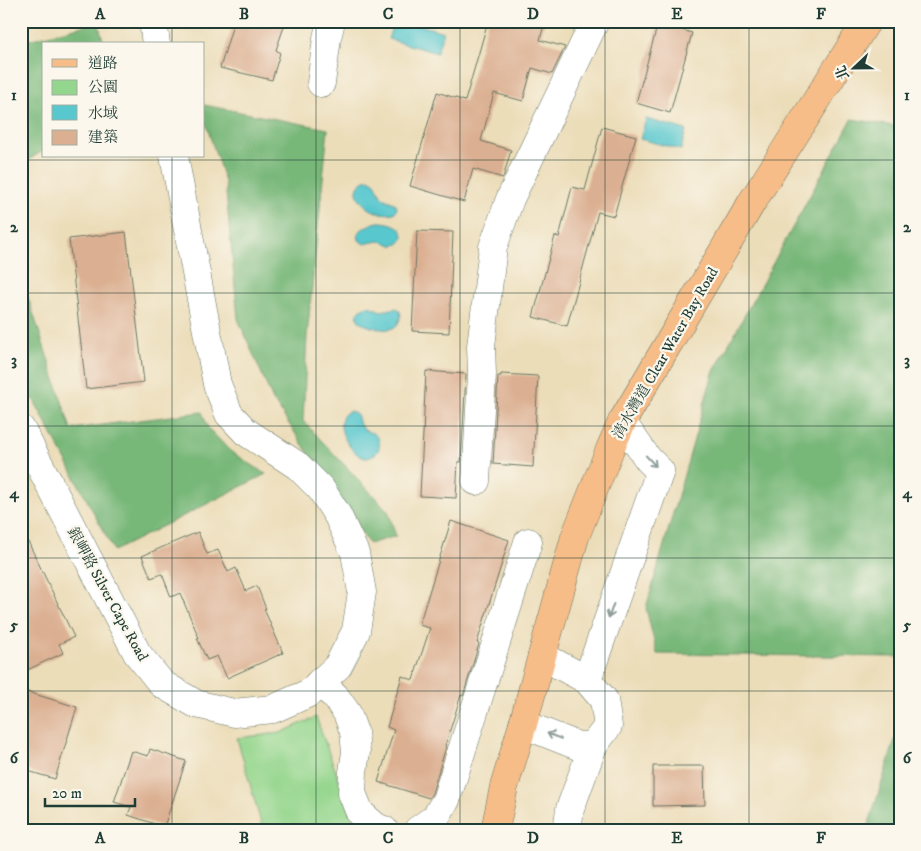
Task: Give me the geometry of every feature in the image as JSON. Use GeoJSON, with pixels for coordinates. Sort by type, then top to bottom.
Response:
{"type":"FeatureCollection","features":[{"type":"Feature","properties":{"kind":"main road","name":"清水灣道 Clear Water Bay Road"},"geometry":{"type":"LineString","coordinates":[[495,830],[504,787],[575,536],[622,422],[752,202],[867,21]]}},
{"type":"Feature","properties":{"kind":"street"},"geometry":{"type":"LineString","coordinates":[[153,21],[156,42]]}},
{"type":"Feature","properties":{"kind":"street"},"geometry":{"type":"LineString","coordinates":[[321,83],[331,21]]}},
{"type":"Feature","properties":{"kind":"street"},"geometry":{"type":"LineString","coordinates":[[476,482],[482,374],[481,346],[493,247],[510,199],[595,21]]}},
{"type":"Feature","properties":{"kind":"street","name":"銀岬路 Silver Cape Road"},"geometry":{"type":"LineString","coordinates":[[21,429],[137,653],[162,684],[196,704],[234,713],[273,709],[309,693],[338,666],[356,631],[362,592],[355,553],[338,516],[321,489],[298,466],[246,432],[229,414],[217,384],[174,158]]}},
{"type":"Feature","properties":{"kind":"street"},"geometry":{"type":"LineString","coordinates":[[586,680],[660,471],[648,459],[622,422]]}},
{"type":"Feature","properties":{"kind":"street"},"geometry":{"type":"LineString","coordinates":[[418,830],[435,818],[446,800],[528,542]]}},
{"type":"Feature","properties":{"kind":"street"},"geometry":{"type":"LineString","coordinates":[[542,656],[586,680],[604,700],[608,726],[593,746],[584,768],[570,809],[567,830]]}},
{"type":"Feature","properties":{"kind":"street"},"geometry":{"type":"LineString","coordinates":[[319,683],[335,696],[343,707],[354,732],[356,752],[352,793],[360,813],[376,827],[384,830]]}},
{"type":"Feature","properties":{"kind":"street"},"geometry":{"type":"LineString","coordinates":[[523,724],[578,746],[593,746]]}},
{"type":"Feature","properties":{"kind":"green space"},"geometry":{"type":"Polygon","coordinates":[[[98,22],[103,42],[42,42],[42,151],[21,165],[21,42],[98,22]]]}},
{"type":"Feature","properties":{"kind":"green space"},"geometry":{"type":"Polygon","coordinates":[[[205,105],[328,129],[307,336],[303,421],[388,511],[396,536],[369,544],[273,400],[238,319],[225,182],[205,121],[205,105]]]}},
{"type":"Feature","properties":{"kind":"green space"},"geometry":{"type":"Polygon","coordinates":[[[852,119],[900,127],[900,657],[657,654],[646,608],[713,373],[852,119]]]}},
{"type":"Feature","properties":{"kind":"green space"},"geometry":{"type":"Polygon","coordinates":[[[21,276],[71,429],[202,412],[208,428],[230,451],[266,474],[114,551],[21,376],[21,276]]]}},
{"type":"Feature","properties":{"kind":"green space"},"geometry":{"type":"Polygon","coordinates":[[[316,717],[357,830],[263,830],[237,738],[280,733],[316,717]]]}},
{"type":"Feature","properties":{"kind":"green space"},"geometry":{"type":"Polygon","coordinates":[[[900,724],[900,830],[867,830],[900,724]]]}},
{"type":"Feature","properties":{"kind":"water"},"geometry":{"type":"Polygon","coordinates":[[[394,21],[407,21],[443,32],[437,53],[388,39],[394,21]]]}},
{"type":"Feature","properties":{"kind":"water"},"geometry":{"type":"Polygon","coordinates":[[[646,119],[686,130],[681,150],[640,139],[646,119]]]}},
{"type":"Feature","properties":{"kind":"water"},"geometry":{"type":"Polygon","coordinates":[[[368,179],[375,183],[382,197],[396,204],[397,209],[394,213],[376,212],[360,200],[357,191],[358,186],[368,179]]]}},
{"type":"Feature","properties":{"kind":"water"},"geometry":{"type":"Polygon","coordinates":[[[378,222],[398,227],[403,234],[401,242],[394,245],[379,241],[364,244],[359,240],[358,234],[362,229],[378,222]]]}},
{"type":"Feature","properties":{"kind":"water"},"geometry":{"type":"Polygon","coordinates":[[[369,306],[381,311],[397,308],[401,315],[398,324],[393,328],[387,329],[362,324],[357,316],[361,309],[369,306]]]}},
{"type":"Feature","properties":{"kind":"water"},"geometry":{"type":"Polygon","coordinates":[[[351,411],[358,416],[360,424],[364,429],[374,434],[378,439],[378,449],[370,457],[365,458],[358,455],[343,434],[341,420],[345,414],[351,411]]]}},
{"type":"Feature","properties":{"kind":"building"},"geometry":{"type":"Polygon","coordinates":[[[234,21],[286,21],[276,50],[280,53],[272,80],[220,68],[234,21]]]}},
{"type":"Feature","properties":{"kind":"building"},"geometry":{"type":"Polygon","coordinates":[[[488,21],[545,21],[540,40],[565,47],[552,74],[532,68],[523,101],[494,93],[481,141],[511,150],[503,178],[473,169],[464,202],[410,186],[437,92],[465,101],[488,21]]]}},
{"type":"Feature","properties":{"kind":"building"},"geometry":{"type":"Polygon","coordinates":[[[658,23],[692,33],[670,113],[636,103],[658,23]]]}},
{"type":"Feature","properties":{"kind":"building"},"geometry":{"type":"Polygon","coordinates":[[[602,127],[636,136],[614,216],[598,212],[567,326],[533,317],[555,236],[559,237],[572,187],[585,190],[602,127]]]}},
{"type":"Feature","properties":{"kind":"building"},"geometry":{"type":"Polygon","coordinates":[[[417,231],[453,232],[449,333],[412,331],[417,231]]]}},
{"type":"Feature","properties":{"kind":"building"},"geometry":{"type":"Polygon","coordinates":[[[126,232],[144,382],[86,389],[69,239],[126,232]]]}},
{"type":"Feature","properties":{"kind":"building"},"geometry":{"type":"Polygon","coordinates":[[[426,371],[466,374],[461,462],[458,462],[456,498],[420,496],[426,371]]]}},
{"type":"Feature","properties":{"kind":"building"},"geometry":{"type":"Polygon","coordinates":[[[501,374],[538,376],[533,467],[493,464],[498,376],[501,376],[501,374]]]}},
{"type":"Feature","properties":{"kind":"building"},"geometry":{"type":"Polygon","coordinates":[[[451,521],[509,540],[477,643],[479,644],[463,696],[461,695],[429,798],[378,782],[394,730],[387,727],[402,676],[413,680],[430,628],[419,625],[451,521]]]}},
{"type":"Feature","properties":{"kind":"building"},"geometry":{"type":"Polygon","coordinates":[[[21,527],[74,637],[59,644],[63,653],[21,673],[21,527]]]}},
{"type":"Feature","properties":{"kind":"building"},"geometry":{"type":"Polygon","coordinates":[[[198,532],[207,554],[218,550],[228,572],[236,568],[246,591],[257,586],[266,609],[264,609],[283,653],[227,678],[217,656],[207,660],[180,593],[171,597],[162,574],[151,578],[142,556],[198,532]]]}},
{"type":"Feature","properties":{"kind":"building"},"geometry":{"type":"Polygon","coordinates":[[[21,690],[77,707],[55,779],[21,769],[21,690]]]}},
{"type":"Feature","properties":{"kind":"building"},"geometry":{"type":"Polygon","coordinates":[[[150,749],[186,761],[164,827],[128,815],[131,807],[114,802],[131,751],[148,756],[150,749]]]}},
{"type":"Feature","properties":{"kind":"building"},"geometry":{"type":"Polygon","coordinates":[[[653,766],[704,766],[705,805],[653,806],[653,766]]]}}]}
